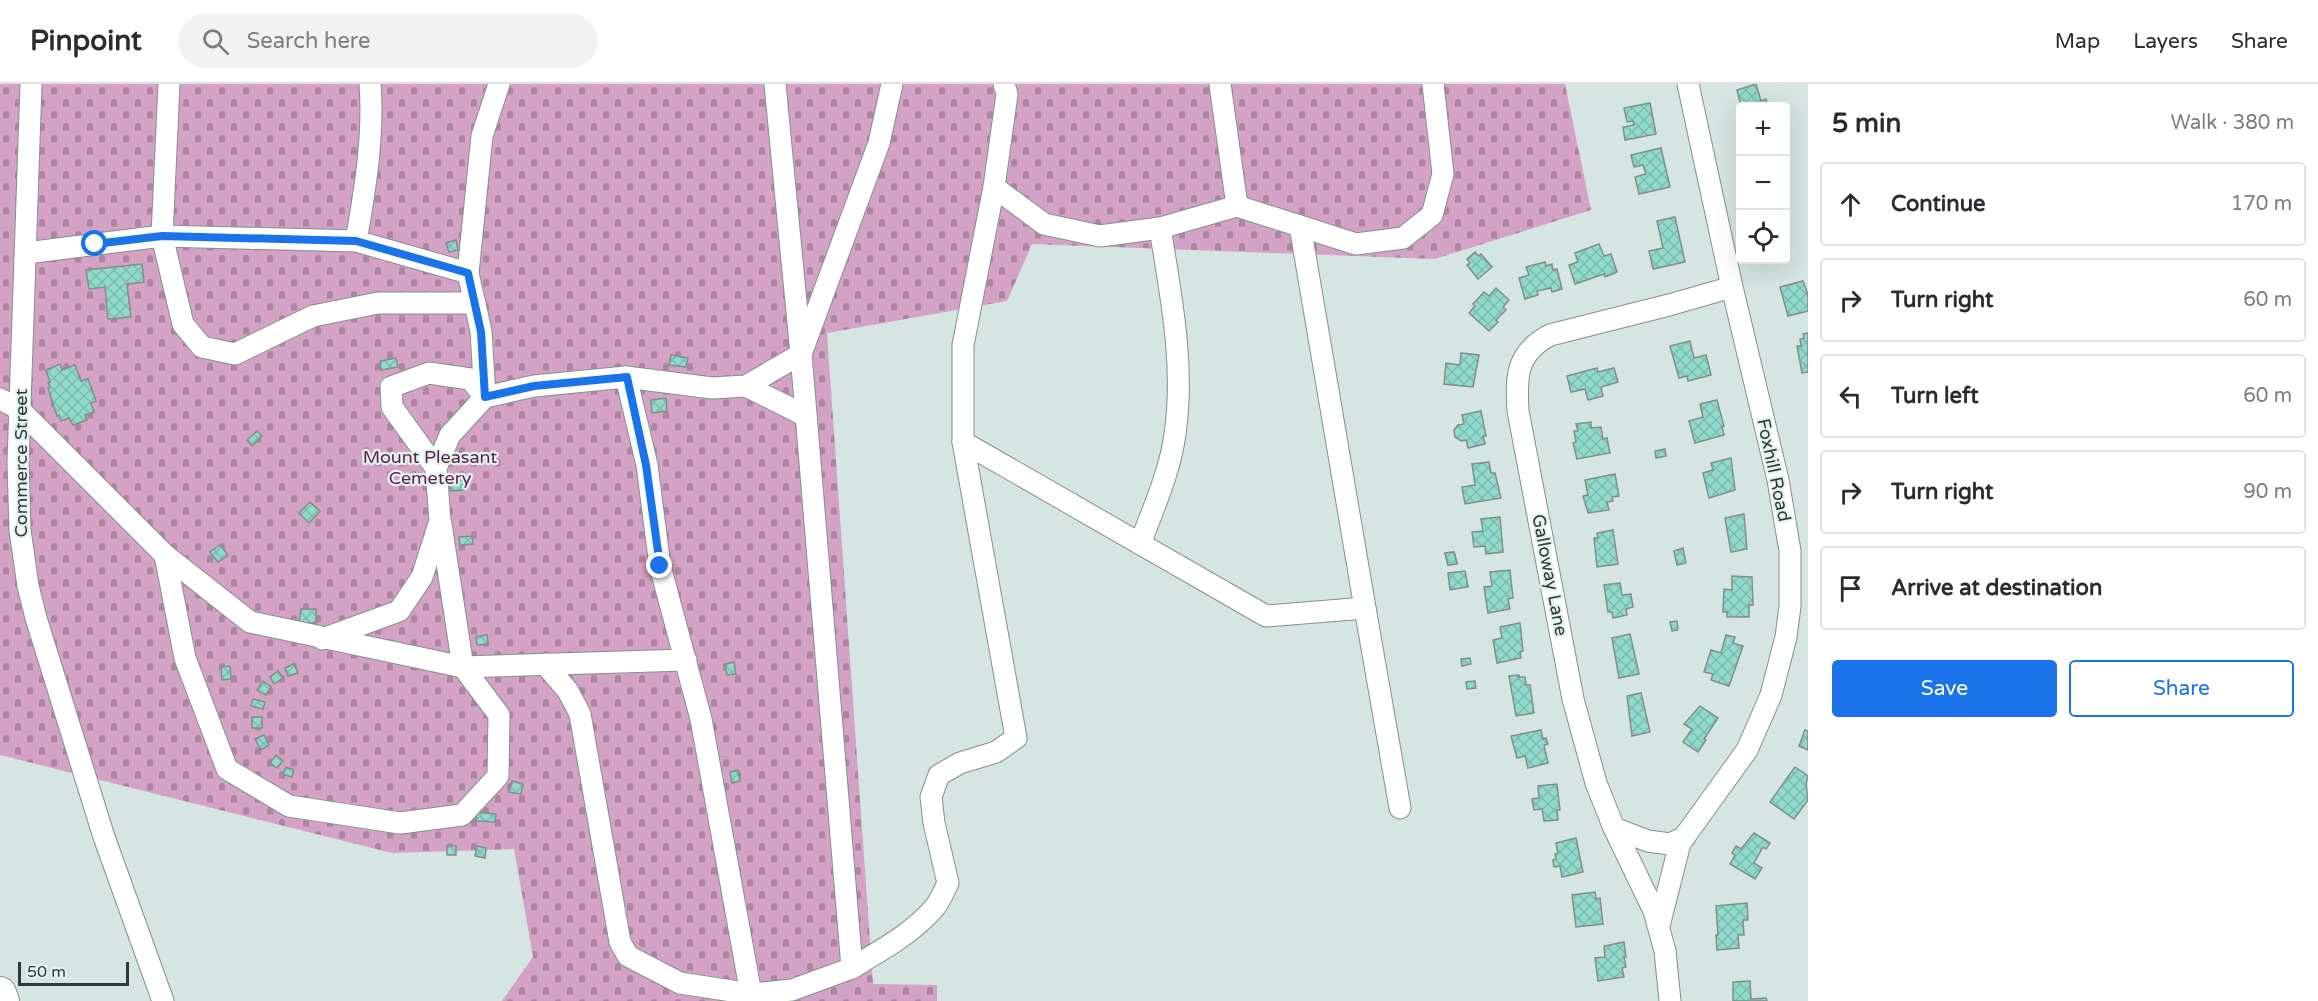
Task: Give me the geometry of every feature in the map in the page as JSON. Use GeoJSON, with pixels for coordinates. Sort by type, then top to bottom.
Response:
{"type":"FeatureCollection","features":[{"type":"Feature","properties":{"kind":"highway"},"geometry":{"type":"LineString","coordinates":[[0,993],[3,1001]]}},
{"type":"Feature","properties":{"kind":"street","name":"Commerce Street"},"geometry":{"type":"LineString","coordinates":[[31,84],[26,253],[5,400],[28,586],[104,837],[163,1001]]}},
{"type":"Feature","properties":{"kind":"street"},"geometry":{"type":"LineString","coordinates":[[169,84],[162,236],[183,324],[202,347],[235,354],[314,316],[378,303],[475,303]]}},
{"type":"Feature","properties":{"kind":"street"},"geometry":{"type":"LineString","coordinates":[[356,241],[366,186],[370,84]]}},
{"type":"Feature","properties":{"kind":"street"},"geometry":{"type":"LineString","coordinates":[[485,397],[481,332],[468,273],[482,136],[499,84]]}},
{"type":"Feature","properties":{"kind":"street"},"geometry":{"type":"LineString","coordinates":[[776,84],[852,968]]}},
{"type":"Feature","properties":{"kind":"street"},"geometry":{"type":"LineString","coordinates":[[435,468],[450,435],[485,397],[534,386],[627,377],[712,388],[746,386],[801,354],[879,143],[892,84]]}},
{"type":"Feature","properties":{"kind":"street"},"geometry":{"type":"LineString","coordinates":[[545,664],[568,691],[580,714],[620,942],[628,956],[680,983],[751,994],[792,990],[852,968],[892,944],[936,906],[948,883],[934,823],[931,797],[939,775],[960,763],[996,752],[1016,738],[963,442],[963,345],[994,188],[1007,94],[1004,84]]}},
{"type":"Feature","properties":{"kind":"street"},"geometry":{"type":"LineString","coordinates":[[994,188],[1044,224],[1100,236],[1160,228],[1237,206],[1356,244],[1404,238],[1432,215],[1443,174],[1433,84]]}},
{"type":"Feature","properties":{"kind":"street","name":"Foxhill Road"},"geometry":{"type":"LineString","coordinates":[[1659,926],[1680,843],[1747,750],[1771,695],[1781,663],[1790,606],[1790,551],[1778,480],[1732,286],[1688,84]]}},
{"type":"Feature","properties":{"kind":"street"},"geometry":{"type":"LineString","coordinates":[[1225,85],[1237,206]]}},
{"type":"Feature","properties":{"kind":"street"},"geometry":{"type":"LineString","coordinates":[[1300,226],[1400,808]]}},
{"type":"Feature","properties":{"kind":"street"},"geometry":{"type":"LineString","coordinates":[[1140,544],[1164,480],[1175,435],[1179,364],[1160,228]]}},
{"type":"Feature","properties":{"kind":"street"},"geometry":{"type":"LineString","coordinates":[[26,253],[162,236],[356,241],[468,273]]}},
{"type":"Feature","properties":{"kind":"street","name":"Galloway Lane"},"geometry":{"type":"LineString","coordinates":[[1670,1001],[1665,951],[1659,926],[1596,783],[1573,699],[1518,411],[1518,372],[1526,354],[1538,341],[1550,335],[1669,305],[1732,286]]}},
{"type":"Feature","properties":{"kind":"street"},"geometry":{"type":"LineString","coordinates":[[165,555],[185,658],[227,769],[289,806],[400,823],[462,815],[498,777],[499,715],[464,667],[440,521],[435,468],[392,407],[391,387],[429,373],[470,379],[485,397]]}},
{"type":"Feature","properties":{"kind":"street"},"geometry":{"type":"LineString","coordinates":[[627,377],[646,465],[660,566],[701,719],[751,994]]}},
{"type":"Feature","properties":{"kind":"street"},"geometry":{"type":"LineString","coordinates":[[746,386],[806,416]]}},
{"type":"Feature","properties":{"kind":"street"},"geometry":{"type":"LineString","coordinates":[[5,400],[165,555],[250,622],[322,639],[464,667],[686,660]]}},
{"type":"Feature","properties":{"kind":"street"},"geometry":{"type":"LineString","coordinates":[[963,442],[1266,616],[1365,608]]}},
{"type":"Feature","properties":{"kind":"street"},"geometry":{"type":"LineString","coordinates":[[322,639],[399,611],[422,577],[440,521]]}},
{"type":"Feature","properties":{"kind":"street"},"geometry":{"type":"LineString","coordinates":[[1614,828],[1648,841],[1670,844],[1685,837]]}},
{"type":"Feature","properties":{"kind":"green space","name":"Mount Pleasant Cemetery"},"geometry":{"type":"Polygon","coordinates":[[[0,84],[1565,84],[1591,210],[1435,259],[1032,244],[1007,301],[827,333],[873,984],[937,985],[937,1001],[502,1001],[533,957],[514,849],[392,853],[0,755],[0,84]]]}},
{"type":"Feature","properties":{"kind":"building"},"geometry":{"type":"Polygon","coordinates":[[[1756,84],[1761,101],[1766,99],[1767,102],[1740,102],[1737,90],[1756,84]]]}},
{"type":"Feature","properties":{"kind":"building"},"geometry":{"type":"Polygon","coordinates":[[[1650,103],[1656,134],[1625,140],[1623,127],[1634,125],[1633,121],[1627,122],[1624,108],[1650,103]]]}},
{"type":"Feature","properties":{"kind":"building"},"geometry":{"type":"Polygon","coordinates":[[[1661,148],[1670,187],[1639,194],[1635,177],[1646,174],[1643,165],[1634,167],[1631,155],[1661,148]]]}},
{"type":"Feature","properties":{"kind":"building"},"geometry":{"type":"Polygon","coordinates":[[[1675,217],[1685,262],[1653,269],[1649,251],[1663,248],[1657,221],[1675,217]]]}},
{"type":"Feature","properties":{"kind":"building"},"geometry":{"type":"Polygon","coordinates":[[[456,240],[458,250],[449,252],[446,243],[456,240]]]}},
{"type":"Feature","properties":{"kind":"building"},"geometry":{"type":"Polygon","coordinates":[[[1599,244],[1604,256],[1611,254],[1617,272],[1575,284],[1569,265],[1578,262],[1575,253],[1599,244]]]}},
{"type":"Feature","properties":{"kind":"building"},"geometry":{"type":"Polygon","coordinates":[[[1475,252],[1478,256],[1481,254],[1492,267],[1478,279],[1467,265],[1470,263],[1467,259],[1475,252]]]}},
{"type":"Feature","properties":{"kind":"building"},"geometry":{"type":"Polygon","coordinates":[[[1545,262],[1546,266],[1552,264],[1553,270],[1557,269],[1562,289],[1552,292],[1551,288],[1537,291],[1538,295],[1525,299],[1519,278],[1529,275],[1526,267],[1545,262]]]}},
{"type":"Feature","properties":{"kind":"building"},"geometry":{"type":"Polygon","coordinates":[[[142,264],[144,282],[127,284],[131,317],[108,319],[105,287],[89,289],[86,270],[142,264]]]}},
{"type":"Feature","properties":{"kind":"building"},"geometry":{"type":"Polygon","coordinates":[[[1803,281],[1808,295],[1808,311],[1788,316],[1780,287],[1803,281]]]}},
{"type":"Feature","properties":{"kind":"building"},"geometry":{"type":"Polygon","coordinates":[[[1496,288],[1509,300],[1503,307],[1506,310],[1489,331],[1469,313],[1475,306],[1473,304],[1484,292],[1489,296],[1496,288]]]}},
{"type":"Feature","properties":{"kind":"building"},"geometry":{"type":"Polygon","coordinates":[[[1808,333],[1808,372],[1802,373],[1797,346],[1801,346],[1800,339],[1804,338],[1803,334],[1808,333]]]}},
{"type":"Feature","properties":{"kind":"building"},"geometry":{"type":"Polygon","coordinates":[[[1690,341],[1694,358],[1706,355],[1711,375],[1688,381],[1687,376],[1679,378],[1670,346],[1690,341]]]}},
{"type":"Feature","properties":{"kind":"building"},"geometry":{"type":"Polygon","coordinates":[[[1461,353],[1479,355],[1473,387],[1444,384],[1446,363],[1460,365],[1461,353]]]}},
{"type":"Feature","properties":{"kind":"building"},"geometry":{"type":"Polygon","coordinates":[[[671,355],[688,358],[686,367],[669,365],[671,355]]]}},
{"type":"Feature","properties":{"kind":"building"},"geometry":{"type":"Polygon","coordinates":[[[396,358],[398,367],[381,370],[380,361],[396,358]]]}},
{"type":"Feature","properties":{"kind":"building"},"geometry":{"type":"Polygon","coordinates":[[[60,364],[62,370],[75,365],[81,381],[88,379],[96,401],[91,403],[94,412],[85,415],[87,420],[73,425],[69,418],[61,421],[59,415],[57,416],[48,388],[50,382],[46,370],[60,364]]]}},
{"type":"Feature","properties":{"kind":"building"},"geometry":{"type":"Polygon","coordinates":[[[1597,368],[1598,372],[1614,368],[1618,382],[1601,387],[1603,396],[1588,400],[1585,389],[1571,392],[1567,376],[1597,368]]]}},
{"type":"Feature","properties":{"kind":"building"},"geometry":{"type":"Polygon","coordinates":[[[666,398],[667,411],[652,413],[651,400],[666,398]]]}},
{"type":"Feature","properties":{"kind":"building"},"geometry":{"type":"Polygon","coordinates":[[[1717,400],[1724,435],[1695,443],[1689,421],[1703,417],[1700,404],[1717,400]]]}},
{"type":"Feature","properties":{"kind":"building"},"geometry":{"type":"Polygon","coordinates":[[[1481,411],[1486,436],[1483,436],[1485,444],[1468,448],[1466,440],[1461,441],[1455,437],[1454,430],[1458,425],[1464,424],[1462,415],[1481,411]]]}},
{"type":"Feature","properties":{"kind":"building"},"geometry":{"type":"Polygon","coordinates":[[[1591,422],[1591,428],[1601,427],[1603,439],[1607,438],[1610,453],[1577,459],[1573,443],[1576,442],[1574,431],[1578,431],[1576,424],[1591,422]]]}},
{"type":"Feature","properties":{"kind":"building"},"geometry":{"type":"Polygon","coordinates":[[[257,431],[262,436],[252,446],[247,440],[257,431]]]}},
{"type":"Feature","properties":{"kind":"building"},"geometry":{"type":"Polygon","coordinates":[[[1665,449],[1666,456],[1656,458],[1655,451],[1665,449]]]}},
{"type":"Feature","properties":{"kind":"building"},"geometry":{"type":"Polygon","coordinates":[[[1731,458],[1735,490],[1709,498],[1703,473],[1713,470],[1711,463],[1731,458]]]}},
{"type":"Feature","properties":{"kind":"building"},"geometry":{"type":"Polygon","coordinates":[[[1489,462],[1491,473],[1495,473],[1501,498],[1465,504],[1462,487],[1475,485],[1472,464],[1489,462]]]}},
{"type":"Feature","properties":{"kind":"building"},"geometry":{"type":"Polygon","coordinates":[[[1615,474],[1619,496],[1612,497],[1613,501],[1607,502],[1609,510],[1588,513],[1583,496],[1588,495],[1585,480],[1615,474]]]}},
{"type":"Feature","properties":{"kind":"building"},"geometry":{"type":"Polygon","coordinates":[[[464,480],[464,490],[451,491],[450,481],[464,480]]]}},
{"type":"Feature","properties":{"kind":"building"},"geometry":{"type":"Polygon","coordinates":[[[310,502],[320,511],[309,523],[299,513],[310,502]]]}},
{"type":"Feature","properties":{"kind":"building"},"geometry":{"type":"Polygon","coordinates":[[[1744,514],[1747,549],[1731,552],[1725,518],[1744,514]]]}},
{"type":"Feature","properties":{"kind":"building"},"geometry":{"type":"Polygon","coordinates":[[[1500,517],[1503,552],[1486,554],[1485,546],[1474,547],[1472,532],[1483,531],[1481,519],[1500,517]]]}},
{"type":"Feature","properties":{"kind":"building"},"geometry":{"type":"Polygon","coordinates":[[[1613,530],[1618,564],[1597,567],[1594,538],[1598,538],[1597,533],[1613,530]]]}},
{"type":"Feature","properties":{"kind":"building"},"geometry":{"type":"Polygon","coordinates":[[[472,536],[473,544],[460,545],[459,537],[472,536]]]}},
{"type":"Feature","properties":{"kind":"building"},"geometry":{"type":"Polygon","coordinates":[[[220,545],[228,555],[218,562],[210,552],[220,545]]]}},
{"type":"Feature","properties":{"kind":"building"},"geometry":{"type":"Polygon","coordinates":[[[1683,548],[1686,563],[1677,565],[1674,551],[1683,548]]]}},
{"type":"Feature","properties":{"kind":"building"},"geometry":{"type":"Polygon","coordinates":[[[1454,552],[1457,563],[1448,565],[1445,553],[1454,552]]]}},
{"type":"Feature","properties":{"kind":"building"},"geometry":{"type":"Polygon","coordinates":[[[1454,552],[1457,564],[1448,565],[1445,553],[1454,552]]]}},
{"type":"Feature","properties":{"kind":"building"},"geometry":{"type":"Polygon","coordinates":[[[1510,570],[1513,598],[1508,599],[1510,609],[1488,613],[1484,587],[1492,586],[1490,572],[1510,570]]]}},
{"type":"Feature","properties":{"kind":"building"},"geometry":{"type":"Polygon","coordinates":[[[1465,571],[1468,587],[1450,590],[1448,573],[1465,571]]]}},
{"type":"Feature","properties":{"kind":"building"},"geometry":{"type":"Polygon","coordinates":[[[1732,576],[1752,577],[1753,605],[1749,605],[1749,617],[1727,617],[1727,612],[1723,612],[1724,589],[1732,590],[1732,576]]]}},
{"type":"Feature","properties":{"kind":"building"},"geometry":{"type":"Polygon","coordinates":[[[1620,583],[1622,595],[1631,594],[1633,607],[1626,609],[1627,615],[1613,618],[1612,612],[1608,612],[1604,585],[1620,583]]]}},
{"type":"Feature","properties":{"kind":"building"},"geometry":{"type":"Polygon","coordinates":[[[301,609],[316,609],[316,623],[299,623],[301,609]]]}},
{"type":"Feature","properties":{"kind":"building"},"geometry":{"type":"Polygon","coordinates":[[[1677,621],[1678,630],[1672,631],[1670,622],[1677,621]]]}},
{"type":"Feature","properties":{"kind":"building"},"geometry":{"type":"Polygon","coordinates":[[[1520,623],[1523,651],[1520,652],[1521,658],[1497,663],[1493,640],[1502,638],[1500,627],[1520,623]]]}},
{"type":"Feature","properties":{"kind":"building"},"geometry":{"type":"Polygon","coordinates":[[[1630,634],[1639,674],[1619,678],[1612,638],[1630,634]]]}},
{"type":"Feature","properties":{"kind":"building"},"geometry":{"type":"Polygon","coordinates":[[[487,635],[488,644],[477,645],[476,637],[487,635]]]}},
{"type":"Feature","properties":{"kind":"building"},"geometry":{"type":"Polygon","coordinates":[[[1726,635],[1735,637],[1733,643],[1743,646],[1729,686],[1711,680],[1713,674],[1704,672],[1711,650],[1721,653],[1726,635]]]}},
{"type":"Feature","properties":{"kind":"building"},"geometry":{"type":"Polygon","coordinates":[[[1470,658],[1471,664],[1462,666],[1461,659],[1470,658]]]}},
{"type":"Feature","properties":{"kind":"building"},"geometry":{"type":"Polygon","coordinates":[[[734,662],[736,674],[727,675],[725,664],[734,662]]]}},
{"type":"Feature","properties":{"kind":"building"},"geometry":{"type":"Polygon","coordinates":[[[294,664],[298,673],[288,676],[285,668],[294,664]]]}},
{"type":"Feature","properties":{"kind":"building"},"geometry":{"type":"Polygon","coordinates":[[[230,666],[231,679],[222,680],[221,667],[230,666]]]}},
{"type":"Feature","properties":{"kind":"building"},"geometry":{"type":"Polygon","coordinates":[[[278,671],[283,678],[274,684],[270,677],[278,671]]]}},
{"type":"Feature","properties":{"kind":"building"},"geometry":{"type":"Polygon","coordinates":[[[1519,675],[1519,677],[1525,677],[1526,685],[1530,685],[1534,713],[1516,716],[1509,676],[1519,675]]]}},
{"type":"Feature","properties":{"kind":"building"},"geometry":{"type":"Polygon","coordinates":[[[263,681],[271,687],[266,695],[257,690],[263,681]]]}},
{"type":"Feature","properties":{"kind":"building"},"geometry":{"type":"Polygon","coordinates":[[[1475,681],[1476,688],[1467,689],[1466,682],[1475,681]]]}},
{"type":"Feature","properties":{"kind":"building"},"geometry":{"type":"Polygon","coordinates":[[[1641,693],[1650,732],[1632,736],[1627,696],[1641,693]]]}},
{"type":"Feature","properties":{"kind":"building"},"geometry":{"type":"Polygon","coordinates":[[[253,699],[265,702],[263,709],[251,706],[253,699]]]}},
{"type":"Feature","properties":{"kind":"building"},"geometry":{"type":"Polygon","coordinates":[[[1700,706],[1718,718],[1698,752],[1683,742],[1692,729],[1684,724],[1700,706]]]}},
{"type":"Feature","properties":{"kind":"building"},"geometry":{"type":"Polygon","coordinates":[[[252,717],[262,717],[262,728],[252,728],[252,717]]]}},
{"type":"Feature","properties":{"kind":"building"},"geometry":{"type":"Polygon","coordinates":[[[1541,730],[1543,739],[1546,738],[1548,744],[1544,745],[1548,763],[1528,768],[1525,756],[1517,758],[1511,736],[1541,730]]]}},
{"type":"Feature","properties":{"kind":"building"},"geometry":{"type":"Polygon","coordinates":[[[1805,730],[1808,731],[1808,750],[1799,746],[1805,730]]]}},
{"type":"Feature","properties":{"kind":"building"},"geometry":{"type":"Polygon","coordinates":[[[264,735],[269,745],[261,750],[255,739],[264,735]]]}},
{"type":"Feature","properties":{"kind":"building"},"geometry":{"type":"Polygon","coordinates":[[[276,755],[283,761],[277,768],[270,763],[276,755]]]}},
{"type":"Feature","properties":{"kind":"building"},"geometry":{"type":"Polygon","coordinates":[[[286,767],[294,770],[292,777],[283,774],[286,767]]]}},
{"type":"Feature","properties":{"kind":"building"},"geometry":{"type":"Polygon","coordinates":[[[1795,767],[1808,776],[1806,784],[1808,800],[1794,819],[1770,802],[1795,767]]]}},
{"type":"Feature","properties":{"kind":"building"},"geometry":{"type":"Polygon","coordinates":[[[738,770],[740,781],[732,783],[730,772],[738,770]]]}},
{"type":"Feature","properties":{"kind":"building"},"geometry":{"type":"Polygon","coordinates":[[[512,781],[523,784],[521,794],[509,792],[512,781]]]}},
{"type":"Feature","properties":{"kind":"building"},"geometry":{"type":"Polygon","coordinates":[[[1557,784],[1560,810],[1557,810],[1558,820],[1544,821],[1542,809],[1534,810],[1532,799],[1539,798],[1538,786],[1557,784]]]}},
{"type":"Feature","properties":{"kind":"building"},"geometry":{"type":"Polygon","coordinates":[[[476,812],[496,814],[495,822],[476,821],[476,812]]]}},
{"type":"Feature","properties":{"kind":"building"},"geometry":{"type":"Polygon","coordinates":[[[1754,833],[1770,843],[1766,849],[1763,847],[1754,863],[1762,868],[1755,879],[1730,864],[1735,855],[1732,853],[1736,846],[1741,849],[1754,833]]]}},
{"type":"Feature","properties":{"kind":"building"},"geometry":{"type":"Polygon","coordinates":[[[1576,838],[1583,872],[1562,877],[1560,866],[1554,867],[1553,860],[1556,859],[1555,854],[1558,853],[1556,843],[1576,838]]]}},
{"type":"Feature","properties":{"kind":"building"},"geometry":{"type":"Polygon","coordinates":[[[447,846],[456,846],[456,855],[447,855],[447,846]]]}},
{"type":"Feature","properties":{"kind":"building"},"geometry":{"type":"Polygon","coordinates":[[[477,846],[486,848],[485,858],[475,856],[477,846]]]}},
{"type":"Feature","properties":{"kind":"building"},"geometry":{"type":"Polygon","coordinates":[[[1595,892],[1596,899],[1600,898],[1603,924],[1576,927],[1572,895],[1595,892]]]}},
{"type":"Feature","properties":{"kind":"building"},"geometry":{"type":"Polygon","coordinates":[[[1747,903],[1748,920],[1743,920],[1744,935],[1738,935],[1739,948],[1717,950],[1716,906],[1747,903]]]}},
{"type":"Feature","properties":{"kind":"building"},"geometry":{"type":"Polygon","coordinates":[[[1624,942],[1626,967],[1622,968],[1624,977],[1598,981],[1595,958],[1605,957],[1604,946],[1624,942]]]}},
{"type":"Feature","properties":{"kind":"building"},"geometry":{"type":"Polygon","coordinates":[[[1750,981],[1751,999],[1766,998],[1767,1001],[1733,1001],[1733,982],[1750,981]]]}},
{"type":"Feature","properties":{"kind":"route"},"geometry":{"type":"LineString","coordinates":[[95,244],[162,236],[356,241],[468,273],[481,332],[485,397],[534,386],[627,377],[646,465],[660,566]]}}]}
